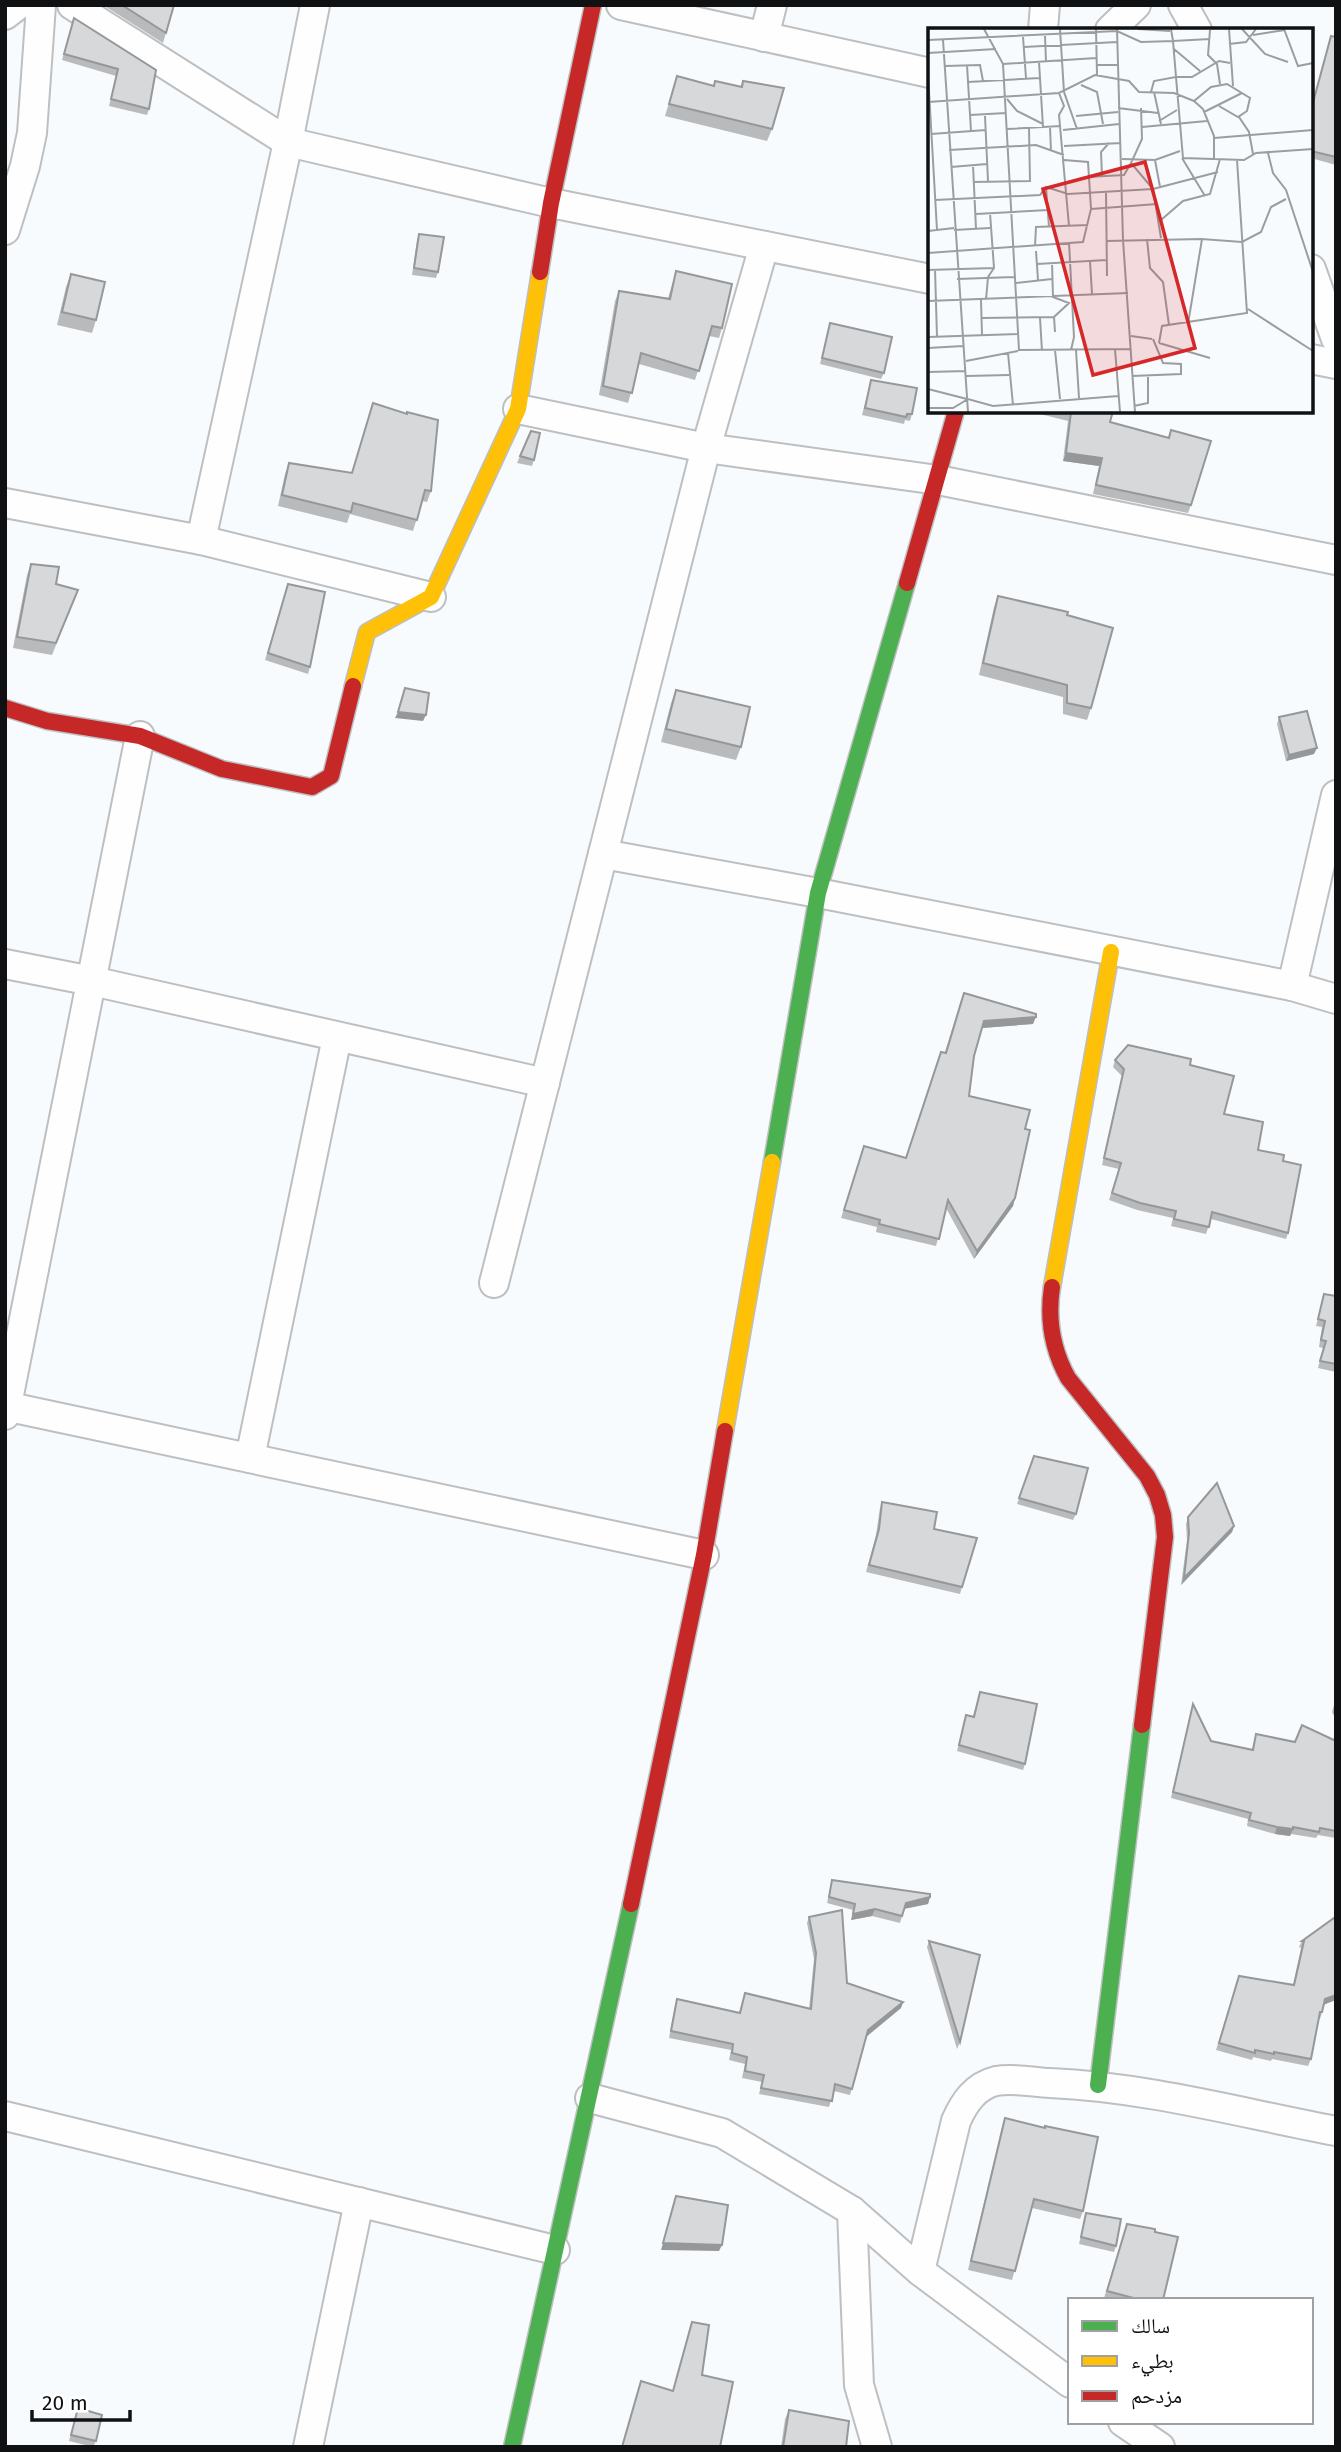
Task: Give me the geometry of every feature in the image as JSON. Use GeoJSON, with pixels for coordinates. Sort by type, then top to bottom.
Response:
{"type":"FeatureCollection","features":[{"type":"Feature","properties":{"kind":"street"},"geometry":{"type":"LineString","coordinates":[[5,15],[18,5]]}},
{"type":"Feature","properties":{"kind":"street"},"geometry":{"type":"LineString","coordinates":[[5,230],[32,133],[41,5]]}},
{"type":"Feature","properties":{"kind":"street"},"geometry":{"type":"LineString","coordinates":[[72,5],[288,142],[551,203],[928,278]]}},
{"type":"Feature","properties":{"kind":"street"},"geometry":{"type":"LineString","coordinates":[[201,540],[288,142],[315,5]]}},
{"type":"Feature","properties":{"kind":"street"},"geometry":{"type":"LineString","coordinates":[[5,708],[47,721],[141,736],[177,753],[222,769],[312,787],[331,776],[367,632],[431,597],[518,409],[551,203],[593,5]]}},
{"type":"Feature","properties":{"kind":"street"},"geometry":{"type":"LineString","coordinates":[[621,5],[928,73]]}},
{"type":"Feature","properties":{"kind":"street"},"geometry":{"type":"LineString","coordinates":[[764,37],[772,5]]}},
{"type":"Feature","properties":{"kind":"street"},"geometry":{"type":"LineString","coordinates":[[1043,28],[1045,5]]}},
{"type":"Feature","properties":{"kind":"street"},"geometry":{"type":"LineString","coordinates":[[1112,28],[1136,5]]}},
{"type":"Feature","properties":{"kind":"street"},"geometry":{"type":"LineString","coordinates":[[1183,5],[1196,28]]}},
{"type":"Feature","properties":{"kind":"street"},"geometry":{"type":"LineString","coordinates":[[494,1283],[706,448],[764,246]]}},
{"type":"Feature","properties":{"kind":"street"},"geometry":{"type":"LineString","coordinates":[[1313,275],[1336,339]]}},
{"type":"Feature","properties":{"kind":"street"},"geometry":{"type":"LineString","coordinates":[[1313,359],[1336,364]]}},
{"type":"Feature","properties":{"kind":"street"},"geometry":{"type":"LineString","coordinates":[[518,409],[706,448],[938,480],[1336,560]]}},
{"type":"Feature","properties":{"kind":"street"},"geometry":{"type":"LineString","coordinates":[[512,2447],[590,2098],[704,1555],[818,893],[956,413]]}},
{"type":"Feature","properties":{"kind":"street"},"geometry":{"type":"LineString","coordinates":[[5,503],[201,540],[431,597]]}},
{"type":"Feature","properties":{"kind":"street"},"geometry":{"type":"LineString","coordinates":[[141,736],[6,1409],[704,1555]]}},
{"type":"Feature","properties":{"kind":"street"},"geometry":{"type":"LineString","coordinates":[[1292,986],[1336,795]]}},
{"type":"Feature","properties":{"kind":"street"},"geometry":{"type":"LineString","coordinates":[[603,854],[818,893],[1292,986],[1336,999]]}},
{"type":"Feature","properties":{"kind":"street"},"geometry":{"type":"LineString","coordinates":[[1098,2085],[1165,1537],[1163,1515],[1147,1476],[1068,1378],[1053,1345],[1050,1328],[1051,1291],[1111,952]]}},
{"type":"Feature","properties":{"kind":"street"},"geometry":{"type":"LineString","coordinates":[[5,964],[92,981],[545,1083]]}},
{"type":"Feature","properties":{"kind":"street"},"geometry":{"type":"LineString","coordinates":[[250,1458],[337,1037]]}},
{"type":"Feature","properties":{"kind":"street"},"geometry":{"type":"LineString","coordinates":[[920,2271],[956,2121],[964,2103],[977,2090],[993,2082],[1012,2079],[1098,2085],[1336,2131]]}},
{"type":"Feature","properties":{"kind":"street"},"geometry":{"type":"LineString","coordinates":[[590,2098],[722,2133],[852,2211],[920,2271],[1068,2382]]}},
{"type":"Feature","properties":{"kind":"street"},"geometry":{"type":"LineString","coordinates":[[5,2116],[555,2250]]}},
{"type":"Feature","properties":{"kind":"street"},"geometry":{"type":"LineString","coordinates":[[308,2447],[359,2202]]}},
{"type":"Feature","properties":{"kind":"street"},"geometry":{"type":"LineString","coordinates":[[852,2211],[859,2385],[877,2447]]}},
{"type":"Feature","properties":{"kind":"street"},"geometry":{"type":"LineString","coordinates":[[1126,2424],[1160,2447]]}},
{"type":"Feature","properties":{"kind":"building"},"geometry":{"type":"Polygon","coordinates":[[[122,5],[174,5],[166,33],[122,5]]]}},
{"type":"Feature","properties":{"kind":"building"},"geometry":{"type":"Polygon","coordinates":[[[74,18],[156,70],[149,109],[111,99],[118,69],[64,54],[74,18]]]}},
{"type":"Feature","properties":{"kind":"building"},"geometry":{"type":"Polygon","coordinates":[[[1331,36],[1336,37],[1336,157],[1313,151],[1313,103],[1331,36]]]}},
{"type":"Feature","properties":{"kind":"building"},"geometry":{"type":"Polygon","coordinates":[[[677,76],[714,86],[715,81],[742,87],[743,81],[784,88],[772,129],[669,104],[677,76]]]}},
{"type":"Feature","properties":{"kind":"building"},"geometry":{"type":"Polygon","coordinates":[[[419,234],[444,237],[438,272],[414,268],[419,234]]]}},
{"type":"Feature","properties":{"kind":"building"},"geometry":{"type":"Polygon","coordinates":[[[676,271],[732,284],[722,328],[712,326],[699,371],[641,353],[632,393],[603,386],[619,291],[670,299],[676,271]]]}},
{"type":"Feature","properties":{"kind":"building"},"geometry":{"type":"Polygon","coordinates":[[[71,274],[105,282],[96,320],[62,312],[71,274]]]}},
{"type":"Feature","properties":{"kind":"building"},"geometry":{"type":"Polygon","coordinates":[[[830,323],[892,337],[884,373],[822,358],[830,323]]]}},
{"type":"Feature","properties":{"kind":"building"},"geometry":{"type":"Polygon","coordinates":[[[871,380],[917,388],[912,414],[907,414],[906,417],[865,408],[871,380]]]}},
{"type":"Feature","properties":{"kind":"building"},"geometry":{"type":"Polygon","coordinates":[[[373,403],[438,420],[431,491],[425,490],[417,520],[353,503],[351,512],[282,495],[289,463],[352,473],[373,403]]]}},
{"type":"Feature","properties":{"kind":"building"},"geometry":{"type":"Polygon","coordinates":[[[1071,413],[1112,413],[1110,422],[1169,438],[1171,430],[1211,441],[1191,505],[1096,485],[1102,458],[1066,453],[1071,413]]]}},
{"type":"Feature","properties":{"kind":"building"},"geometry":{"type":"Polygon","coordinates":[[[531,431],[540,433],[534,460],[520,456],[531,431]]]}},
{"type":"Feature","properties":{"kind":"building"},"geometry":{"type":"Polygon","coordinates":[[[31,564],[59,567],[56,584],[78,590],[56,643],[17,637],[31,564]]]}},
{"type":"Feature","properties":{"kind":"building"},"geometry":{"type":"Polygon","coordinates":[[[288,584],[325,592],[310,667],[268,653],[288,584]]]}},
{"type":"Feature","properties":{"kind":"building"},"geometry":{"type":"Polygon","coordinates":[[[998,596],[1068,612],[1067,615],[1113,628],[1091,708],[1067,703],[1067,685],[983,663],[998,596]]]}},
{"type":"Feature","properties":{"kind":"building"},"geometry":{"type":"Polygon","coordinates":[[[405,688],[429,693],[426,715],[398,712],[405,688]]]}},
{"type":"Feature","properties":{"kind":"building"},"geometry":{"type":"Polygon","coordinates":[[[676,690],[750,707],[741,747],[666,729],[676,690]]]}},
{"type":"Feature","properties":{"kind":"building"},"geometry":{"type":"Polygon","coordinates":[[[1307,711],[1317,748],[1289,755],[1279,717],[1307,711]]]}},
{"type":"Feature","properties":{"kind":"building"},"geometry":{"type":"Polygon","coordinates":[[[964,993],[1036,1014],[1036,1017],[984,1021],[974,1056],[969,1096],[1030,1110],[1025,1129],[1030,1130],[1015,1198],[977,1251],[948,1200],[939,1239],[879,1224],[880,1220],[844,1210],[864,1146],[906,1158],[941,1052],[946,1053],[964,993]]]}},
{"type":"Feature","properties":{"kind":"building"},"geometry":{"type":"Polygon","coordinates":[[[1128,1045],[1191,1059],[1190,1065],[1234,1076],[1224,1114],[1263,1122],[1258,1150],[1284,1155],[1283,1161],[1301,1165],[1288,1233],[1212,1212],[1209,1227],[1174,1219],[1176,1211],[1112,1193],[1121,1163],[1104,1158],[1124,1069],[1115,1060],[1128,1045]]]}},
{"type":"Feature","properties":{"kind":"building"},"geometry":{"type":"Polygon","coordinates":[[[1324,1294],[1336,1296],[1336,1364],[1320,1361],[1326,1341],[1321,1340],[1325,1321],[1318,1319],[1324,1294]]]}},
{"type":"Feature","properties":{"kind":"building"},"geometry":{"type":"Polygon","coordinates":[[[1034,1456],[1088,1468],[1076,1514],[1019,1498],[1034,1456]]]}},
{"type":"Feature","properties":{"kind":"building"},"geometry":{"type":"Polygon","coordinates":[[[1217,1483],[1234,1526],[1184,1578],[1188,1517],[1217,1483]]]}},
{"type":"Feature","properties":{"kind":"building"},"geometry":{"type":"Polygon","coordinates":[[[882,1502],[937,1512],[934,1529],[977,1538],[962,1587],[869,1565],[879,1529],[882,1502]]]}},
{"type":"Feature","properties":{"kind":"building"},"geometry":{"type":"Polygon","coordinates":[[[980,1692],[1037,1704],[1025,1764],[959,1745],[966,1715],[974,1717],[980,1692]]]}},
{"type":"Feature","properties":{"kind":"building"},"geometry":{"type":"Polygon","coordinates":[[[1193,1704],[1211,1741],[1253,1750],[1256,1734],[1295,1742],[1302,1725],[1336,1741],[1336,1831],[1320,1828],[1319,1832],[1277,1827],[1249,1820],[1251,1813],[1173,1792],[1193,1704]]]}},
{"type":"Feature","properties":{"kind":"building"},"geometry":{"type":"Polygon","coordinates":[[[832,1880],[930,1894],[930,1897],[906,1903],[902,1916],[875,1909],[853,1914],[855,1904],[829,1897],[832,1880]]]}},
{"type":"Feature","properties":{"kind":"building"},"geometry":{"type":"Polygon","coordinates":[[[842,1910],[847,1983],[903,2002],[868,2030],[852,2089],[835,2084],[832,2101],[761,2088],[764,2075],[745,2071],[747,2057],[732,2053],[733,2044],[671,2031],[677,1999],[740,2013],[745,1993],[811,2009],[816,1953],[809,1917],[842,1910]]]}},
{"type":"Feature","properties":{"kind":"building"},"geometry":{"type":"Polygon","coordinates":[[[1334,1918],[1336,1995],[1325,1999],[1311,2059],[1274,2052],[1255,2050],[1255,2053],[1219,2043],[1239,1976],[1294,1985],[1302,1941],[1334,1918]]]}},
{"type":"Feature","properties":{"kind":"building"},"geometry":{"type":"Polygon","coordinates":[[[929,1941],[980,1955],[960,2042],[929,1941]]]}},
{"type":"Feature","properties":{"kind":"building"},"geometry":{"type":"Polygon","coordinates":[[[1005,2118],[1098,2137],[1083,2211],[1034,2199],[1015,2271],[971,2261],[1005,2118]]]}},
{"type":"Feature","properties":{"kind":"building"},"geometry":{"type":"Polygon","coordinates":[[[676,2196],[728,2205],[722,2245],[663,2243],[676,2196]]]}},
{"type":"Feature","properties":{"kind":"building"},"geometry":{"type":"Polygon","coordinates":[[[1086,2213],[1121,2219],[1116,2246],[1081,2237],[1086,2213]]]}},
{"type":"Feature","properties":{"kind":"building"},"geometry":{"type":"Polygon","coordinates":[[[1127,2224],[1178,2237],[1163,2298],[1133,2298],[1107,2291],[1127,2224]]]}},
{"type":"Feature","properties":{"kind":"building"},"geometry":{"type":"Polygon","coordinates":[[[692,2322],[709,2325],[702,2375],[733,2382],[720,2447],[622,2447],[641,2381],[673,2391],[692,2322]]]}},
{"type":"Feature","properties":{"kind":"building"},"geometry":{"type":"Polygon","coordinates":[[[78,2408],[102,2415],[96,2441],[71,2435],[78,2408]]]}},
{"type":"Feature","properties":{"kind":"building"},"geometry":{"type":"Polygon","coordinates":[[[789,2410],[849,2421],[846,2447],[783,2447],[789,2410]]]}},
{"type":"Feature","properties":{"kind":"traffic: fast"},"geometry":{"type":"LineString","coordinates":[[772,1162],[818,893],[907,583]]}},
{"type":"Feature","properties":{"kind":"traffic: fast"},"geometry":{"type":"LineString","coordinates":[[1098,2085],[1142,1725]]}},
{"type":"Feature","properties":{"kind":"traffic: fast"},"geometry":{"type":"LineString","coordinates":[[512,2447],[631,1904]]}},
{"type":"Feature","properties":{"kind":"traffic: slow"},"geometry":{"type":"LineString","coordinates":[[353,686],[367,632],[431,597],[518,409],[540,272]]}},
{"type":"Feature","properties":{"kind":"traffic: slow"},"geometry":{"type":"LineString","coordinates":[[1052,1287],[1111,952]]}},
{"type":"Feature","properties":{"kind":"traffic: slow"},"geometry":{"type":"LineString","coordinates":[[725,1431],[772,1162]]}},
{"type":"Feature","properties":{"kind":"traffic: jam"},"geometry":{"type":"LineString","coordinates":[[540,272],[551,203],[593,5]]}},
{"type":"Feature","properties":{"kind":"traffic: jam"},"geometry":{"type":"LineString","coordinates":[[907,583],[955,413]]}},
{"type":"Feature","properties":{"kind":"traffic: jam"},"geometry":{"type":"LineString","coordinates":[[5,708],[47,721],[140,736],[222,769],[312,787],[331,776],[353,686]]}},
{"type":"Feature","properties":{"kind":"traffic: jam"},"geometry":{"type":"LineString","coordinates":[[1052,1287],[1052,1334],[1068,1378],[1147,1476],[1163,1515],[1165,1537],[1142,1725]]}},
{"type":"Feature","properties":{"kind":"traffic: jam"},"geometry":{"type":"LineString","coordinates":[[631,1904],[704,1555],[725,1431]]}}]}
